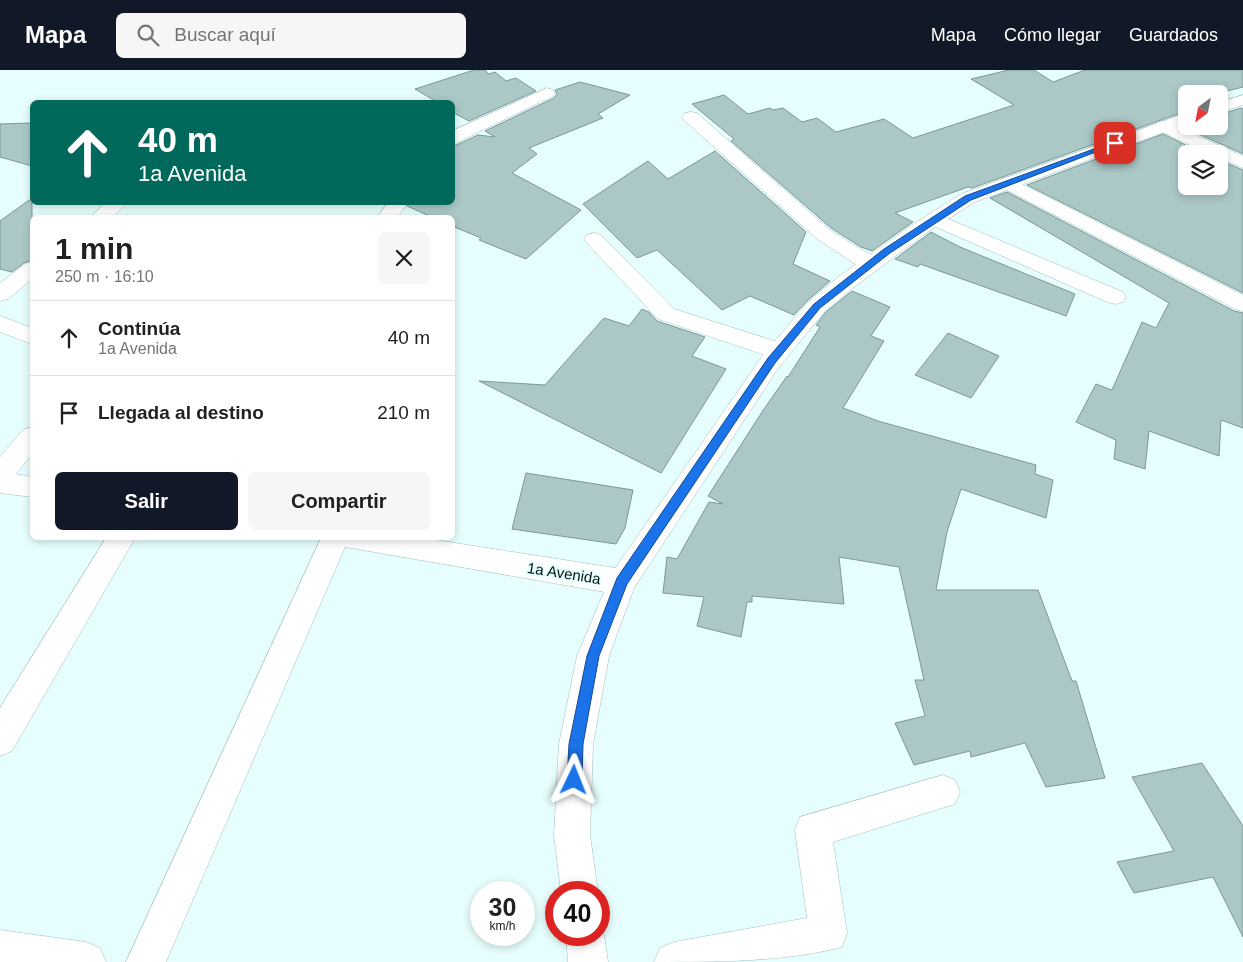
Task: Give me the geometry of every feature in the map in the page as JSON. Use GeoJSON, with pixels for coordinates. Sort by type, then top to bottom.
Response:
{"type":"FeatureCollection","features":[{"type":"Feature","properties":{"kind":"street"},"geometry":{"type":"LineString","coordinates":[[455,137],[547,93]]}},
{"type":"Feature","properties":{"kind":"street"},"geometry":{"type":"LineString","coordinates":[[1228,105],[1243,100]]}},
{"type":"Feature","properties":{"kind":"street"},"geometry":{"type":"LineString","coordinates":[[691,117],[823,234],[870,264]]}},
{"type":"Feature","properties":{"kind":"street","name":"1a Avenida"},"geometry":{"type":"LineString","coordinates":[[365,540],[622,582],[779,351],[817,306],[870,264],[934,219],[968,198],[1178,121]]}},
{"type":"Feature","properties":{"kind":"street"},"geometry":{"type":"LineString","coordinates":[[1164,126],[1243,163]]}},
{"type":"Feature","properties":{"kind":"street"},"geometry":{"type":"LineString","coordinates":[[1008,183],[1243,304]]}},
{"type":"Feature","properties":{"kind":"street"},"geometry":{"type":"LineString","coordinates":[[103,215],[115,205]]}},
{"type":"Feature","properties":{"kind":"street"},"geometry":{"type":"LineString","coordinates":[[388,215],[397,205]]}},
{"type":"Feature","properties":{"kind":"street"},"geometry":{"type":"LineString","coordinates":[[934,219],[1115,297]]}},
{"type":"Feature","properties":{"kind":"street"},"geometry":{"type":"LineString","coordinates":[[594,239],[666,314],[779,351]]}},
{"type":"Feature","properties":{"kind":"street"},"geometry":{"type":"LineString","coordinates":[[0,294],[30,271]]}},
{"type":"Feature","properties":{"kind":"street"},"geometry":{"type":"LineString","coordinates":[[0,324],[30,335]]}},
{"type":"Feature","properties":{"kind":"street"},"geometry":{"type":"LineString","coordinates":[[0,475],[30,439]]}},
{"type":"Feature","properties":{"kind":"street"},"geometry":{"type":"LineString","coordinates":[[0,482],[30,487]]}},
{"type":"Feature","properties":{"kind":"street"},"geometry":{"type":"LineString","coordinates":[[0,739],[119,540]]}},
{"type":"Feature","properties":{"kind":"street"},"geometry":{"type":"LineString","coordinates":[[146,962],[334,540]]}},
{"type":"Feature","properties":{"kind":"street"},"geometry":{"type":"LineString","coordinates":[[578,881],[572,835],[576,744],[593,656],[622,582]]}},
{"type":"Feature","properties":{"kind":"street"},"geometry":{"type":"LineString","coordinates":[[674,962],[828,933],[813,830],[943,792]]}},
{"type":"Feature","properties":{"kind":"street"},"geometry":{"type":"LineString","coordinates":[[586,946],[588,962]]}},
{"type":"Feature","properties":{"kind":"street"},"geometry":{"type":"LineString","coordinates":[[0,949],[86,962]]}},
{"type":"Feature","properties":{"kind":"building"},"geometry":{"type":"Polygon","coordinates":[[[474,70],[485,70],[489,74],[495,72],[506,81],[516,78],[536,91],[469,121],[455,114],[455,100],[434,100],[415,89],[474,70]]]}},
{"type":"Feature","properties":{"kind":"building"},"geometry":{"type":"Polygon","coordinates":[[[1009,70],[1034,70],[1053,82],[1085,70],[1243,70],[1243,87],[1228,91],[1228,85],[1178,85],[1178,114],[972,188],[968,187],[895,213],[913,222],[872,251],[861,247],[831,228],[731,141],[734,139],[692,104],[724,95],[748,114],[770,108],[773,110],[783,108],[802,122],[817,118],[836,132],[884,119],[913,138],[1014,105],[971,79],[1009,70]]]}},
{"type":"Feature","properties":{"kind":"building"},"geometry":{"type":"Polygon","coordinates":[[[580,82],[630,95],[598,114],[603,118],[529,148],[537,154],[512,173],[581,210],[526,259],[479,240],[481,238],[455,227],[455,215],[427,215],[407,206],[455,205],[455,146],[478,135],[495,137],[485,131],[554,98],[557,94],[555,90],[580,82]]]}},
{"type":"Feature","properties":{"kind":"building"},"geometry":{"type":"Polygon","coordinates":[[[1243,109],[1243,154],[1228,147],[1228,145],[1223,145],[1201,135],[1228,135],[1228,112],[1243,109]]]}},
{"type":"Feature","properties":{"kind":"building"},"geometry":{"type":"Polygon","coordinates":[[[30,123],[30,165],[0,157],[0,124],[30,123]]]}},
{"type":"Feature","properties":{"kind":"building"},"geometry":{"type":"Polygon","coordinates":[[[1163,134],[1186,145],[1178,145],[1178,195],[1228,195],[1228,164],[1243,170],[1243,293],[1027,185],[1163,134]]]}},
{"type":"Feature","properties":{"kind":"building"},"geometry":{"type":"Polygon","coordinates":[[[715,151],[806,232],[793,264],[830,281],[794,315],[750,296],[722,310],[657,250],[637,258],[583,204],[648,161],[668,179],[715,151]]]}},
{"type":"Feature","properties":{"kind":"building"},"geometry":{"type":"Polygon","coordinates":[[[1007,192],[1234,311],[1243,313],[1243,428],[1221,420],[1219,456],[1149,431],[1145,469],[1114,459],[1116,440],[1076,422],[1096,384],[1112,390],[1142,322],[1156,328],[1169,303],[990,198],[1007,192]]]}},
{"type":"Feature","properties":{"kind":"building"},"geometry":{"type":"Polygon","coordinates":[[[30,199],[32,215],[30,215],[30,261],[12,272],[0,269],[0,221],[30,199]]]}},
{"type":"Feature","properties":{"kind":"building"},"geometry":{"type":"Polygon","coordinates":[[[931,232],[960,247],[1075,294],[1066,316],[920,264],[918,267],[895,259],[931,232]]]}},
{"type":"Feature","properties":{"kind":"building"},"geometry":{"type":"Polygon","coordinates":[[[852,291],[890,307],[871,336],[884,341],[843,408],[878,421],[1036,465],[1035,474],[1053,480],[1046,518],[961,489],[947,532],[936,590],[1038,590],[1072,681],[1076,681],[1105,778],[1046,787],[1025,743],[971,757],[970,751],[914,765],[895,723],[925,716],[915,680],[924,680],[899,567],[839,557],[844,604],[752,596],[752,602],[747,602],[741,637],[697,626],[704,597],[663,593],[667,557],[677,559],[709,502],[723,504],[708,496],[820,327],[816,325],[826,312],[852,291]]]}},
{"type":"Feature","properties":{"kind":"building"},"geometry":{"type":"Polygon","coordinates":[[[642,309],[649,312],[657,321],[705,337],[692,356],[726,369],[661,473],[479,381],[545,385],[604,318],[629,326],[642,309]]]}},
{"type":"Feature","properties":{"kind":"building"},"geometry":{"type":"Polygon","coordinates":[[[948,333],[999,356],[971,398],[915,375],[948,333]]]}},
{"type":"Feature","properties":{"kind":"building"},"geometry":{"type":"Polygon","coordinates":[[[526,473],[633,490],[625,528],[616,544],[512,529],[526,473]]]}},
{"type":"Feature","properties":{"kind":"building"},"geometry":{"type":"Polygon","coordinates":[[[1202,763],[1243,826],[1243,937],[1213,877],[1134,893],[1117,862],[1174,851],[1132,777],[1202,763]]]}},
{"type":"Feature","properties":{"kind":"route"},"geometry":{"type":"LineString","coordinates":[[574,780],[576,744],[593,656],[622,582],[771,361],[817,306],[887,251],[968,198],[1115,143]]}}]}
